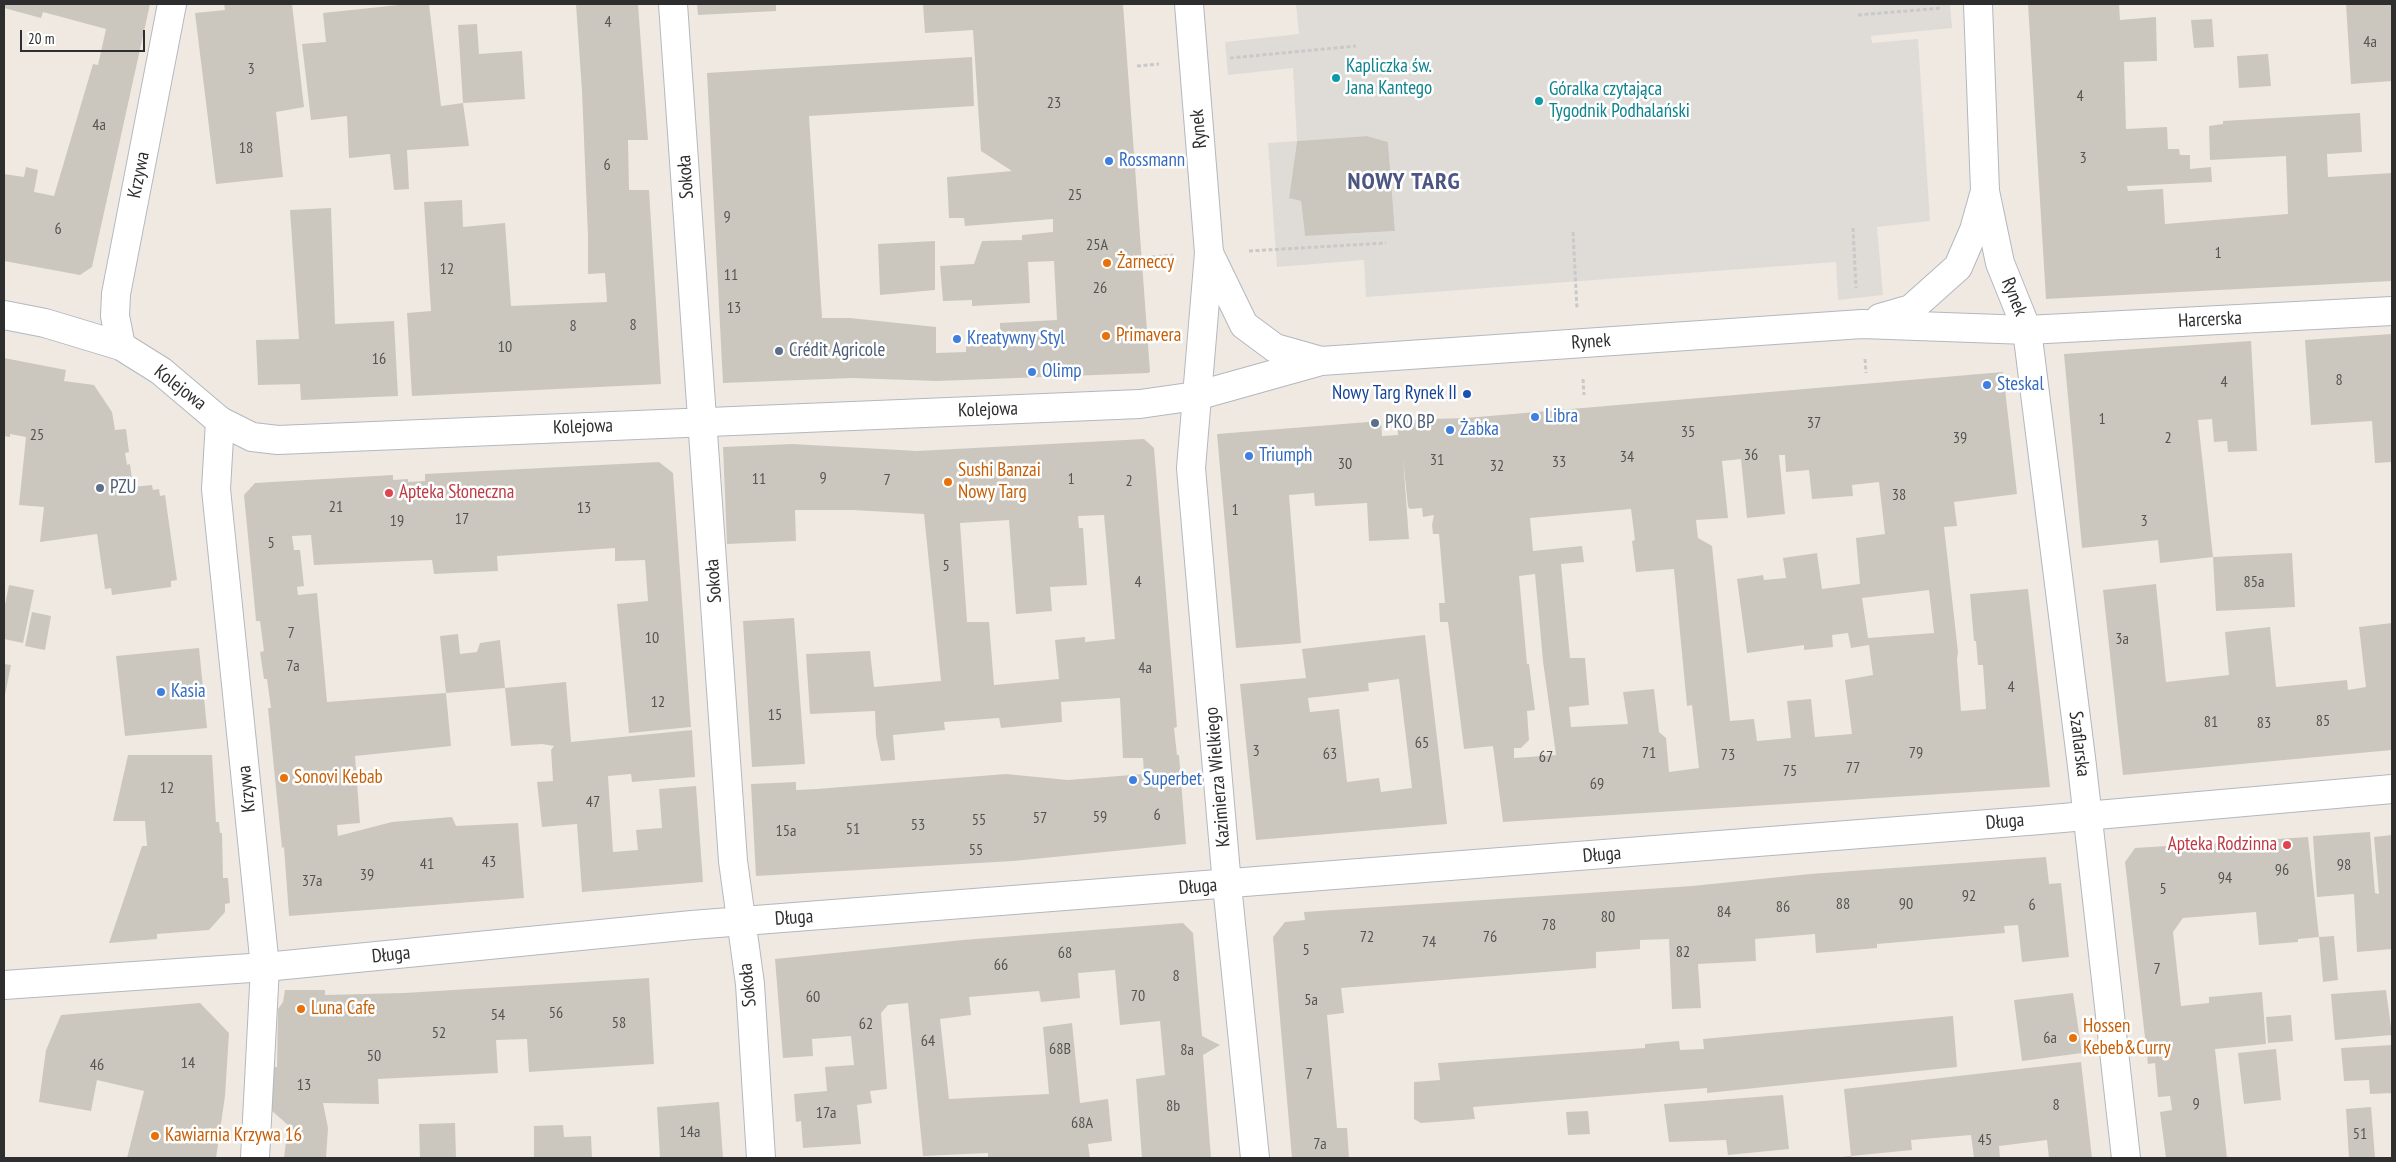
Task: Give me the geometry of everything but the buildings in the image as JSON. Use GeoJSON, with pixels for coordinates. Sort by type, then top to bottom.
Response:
{"type":"FeatureCollection","features":[{"type":"Feature","properties":{"kind":"street","name":"Krzywa"},"geometry":{"type":"LineString","coordinates":[[121,346],[115,316],[116,294],[172,4]]}},
{"type":"Feature","properties":{"kind":"street","name":"Sokoła"},"geometry":{"type":"LineString","coordinates":[[673,4],[733,861],[750,984],[760,1158]]}},
{"type":"Feature","properties":{"kind":"street","name":"Rynek"},"geometry":{"type":"LineString","coordinates":[[1189,4],[1209,253],[1196,396],[1321,361],[1859,311],[1911,310],[1958,267],[1974,230],[1985,191]]}},
{"type":"Feature","properties":{"kind":"street","name":"Rynek"},"geometry":{"type":"LineString","coordinates":[[1859,311],[2027,330],[2000,263],[1985,191],[1978,4]]}},
{"type":"Feature","properties":{"kind":"street","name":"Rynek"},"geometry":{"type":"LineString","coordinates":[[1209,253],[1244,325],[1275,348],[1321,361]]}},
{"type":"Feature","properties":{"kind":"street","name":"Harcerska"},"geometry":{"type":"LineString","coordinates":[[2027,330],[2392,311]]}},
{"type":"Feature","properties":{"kind":"street","name":"Kolejowa"},"geometry":{"type":"LineString","coordinates":[[4,315],[45,323],[121,346],[160,371],[220,421],[252,438],[278,440],[1140,404],[1196,396]]}},
{"type":"Feature","properties":{"kind":"street","name":"Szaflarska"},"geometry":{"type":"LineString","coordinates":[[2027,330],[2088,815],[2126,1158]]}},
{"type":"Feature","properties":{"kind":"street","name":"Kazimierza Wielkiego"},"geometry":{"type":"LineString","coordinates":[[1196,396],[1191,468],[1227,885],[1255,1158]]}},
{"type":"Feature","properties":{"kind":"street","name":"Krzywa"},"geometry":{"type":"LineString","coordinates":[[220,421],[216,489],[265,967],[255,1158]]}},
{"type":"Feature","properties":{"kind":"street","name":"Długa"},"geometry":{"type":"LineString","coordinates":[[4,985],[265,967],[741,922],[1227,885],[2392,789]]}},
{"type":"Feature","properties":{"kind":"path"},"geometry":{"type":"LineString","coordinates":[[1858,15],[1950,7]]}},
{"type":"Feature","properties":{"kind":"path"},"geometry":{"type":"LineString","coordinates":[[1227,59],[1356,46]]}},
{"type":"Feature","properties":{"kind":"path"},"geometry":{"type":"LineString","coordinates":[[1137,66],[1163,63]]}},
{"type":"Feature","properties":{"kind":"path"},"geometry":{"type":"LineString","coordinates":[[1853,228],[1859,311]]}},
{"type":"Feature","properties":{"kind":"path"},"geometry":{"type":"LineString","coordinates":[[1573,232],[1578,312]]}},
{"type":"Feature","properties":{"kind":"path"},"geometry":{"type":"LineString","coordinates":[[1244,251],[1386,243]]}},
{"type":"Feature","properties":{"kind":"path"},"geometry":{"type":"LineString","coordinates":[[1151,256],[1174,255]]}},
{"type":"Feature","properties":{"kind":"shaded area"},"geometry":{"type":"Polygon","coordinates":[[[1296,4],[1950,4],[1952,28],[1871,36],[1872,43],[1918,39],[1930,221],[1877,227],[1883,295],[1838,300],[1836,262],[1366,297],[1364,260],[1277,267],[1268,143],[1297,141],[1293,68],[1228,75],[1225,42],[1299,34],[1296,4]],[[1367,136],[1297,141],[1289,197],[1301,201],[1305,236],[1395,231],[1388,142],[1367,136]]]}},
{"type":"Feature","properties":{"kind":"place","name":"Kapliczka św. Jana Kantego"},"geometry":{"type":"Point","coordinates":[1336,78]}},
{"type":"Feature","properties":{"kind":"place","name":"Góralka czytająca Tygodnik Podhalański"},"geometry":{"type":"Point","coordinates":[1539,101]}},
{"type":"Feature","properties":{"kind":"place","name":"Rossmann"},"geometry":{"type":"Point","coordinates":[1109,161]}},
{"type":"Feature","properties":{"kind":"place","name":"Żarneccy"},"geometry":{"type":"Point","coordinates":[1107,263]}},
{"type":"Feature","properties":{"kind":"place","name":"Primavera"},"geometry":{"type":"Point","coordinates":[1106,336]}},
{"type":"Feature","properties":{"kind":"place","name":"Kreatywny Styl"},"geometry":{"type":"Point","coordinates":[957,339]}},
{"type":"Feature","properties":{"kind":"place","name":"Crédit Agricole"},"geometry":{"type":"Point","coordinates":[779,351]}},
{"type":"Feature","properties":{"kind":"place","name":"Olimp"},"geometry":{"type":"Point","coordinates":[1032,372]}},
{"type":"Feature","properties":{"kind":"place","name":"Steskal"},"geometry":{"type":"Point","coordinates":[1987,385]}},
{"type":"Feature","properties":{"kind":"place","name":"Nowy Targ Rynek II"},"geometry":{"type":"Point","coordinates":[1467,394]}},
{"type":"Feature","properties":{"kind":"place","name":"Libra"},"geometry":{"type":"Point","coordinates":[1535,417]}},
{"type":"Feature","properties":{"kind":"place","name":"PKO BP"},"geometry":{"type":"Point","coordinates":[1375,423]}},
{"type":"Feature","properties":{"kind":"place","name":"Żabka"},"geometry":{"type":"Point","coordinates":[1450,430]}},
{"type":"Feature","properties":{"kind":"place","name":"Triumph"},"geometry":{"type":"Point","coordinates":[1249,456]}},
{"type":"Feature","properties":{"kind":"place","name":"Sushi Banzai Nowy Targ"},"geometry":{"type":"Point","coordinates":[948,482]}},
{"type":"Feature","properties":{"kind":"place","name":"PZU"},"geometry":{"type":"Point","coordinates":[100,488]}},
{"type":"Feature","properties":{"kind":"place","name":"Apteka Słoneczna"},"geometry":{"type":"Point","coordinates":[389,493]}},
{"type":"Feature","properties":{"kind":"place","name":"Kasia"},"geometry":{"type":"Point","coordinates":[161,692]}},
{"type":"Feature","properties":{"kind":"place","name":"Sonovi Kebab"},"geometry":{"type":"Point","coordinates":[284,778]}},
{"type":"Feature","properties":{"kind":"place","name":"Superbet"},"geometry":{"type":"Point","coordinates":[1133,780]}},
{"type":"Feature","properties":{"kind":"place","name":"Apteka Rodzinna"},"geometry":{"type":"Point","coordinates":[2287,845]}},
{"type":"Feature","properties":{"kind":"place","name":"Luna Cafe"},"geometry":{"type":"Point","coordinates":[301,1009]}},
{"type":"Feature","properties":{"kind":"place","name":"Hossen Kebeb&Curry"},"geometry":{"type":"Point","coordinates":[2073,1038]}},
{"type":"Feature","properties":{"kind":"place","name":"Kawiarnia Krzywa 16"},"geometry":{"type":"Point","coordinates":[155,1136]}},
{"type":"Feature","properties":{"kind":"district","name":"NOWY TARG"},"geometry":{"type":"Point","coordinates":[1404,182]}}]}
